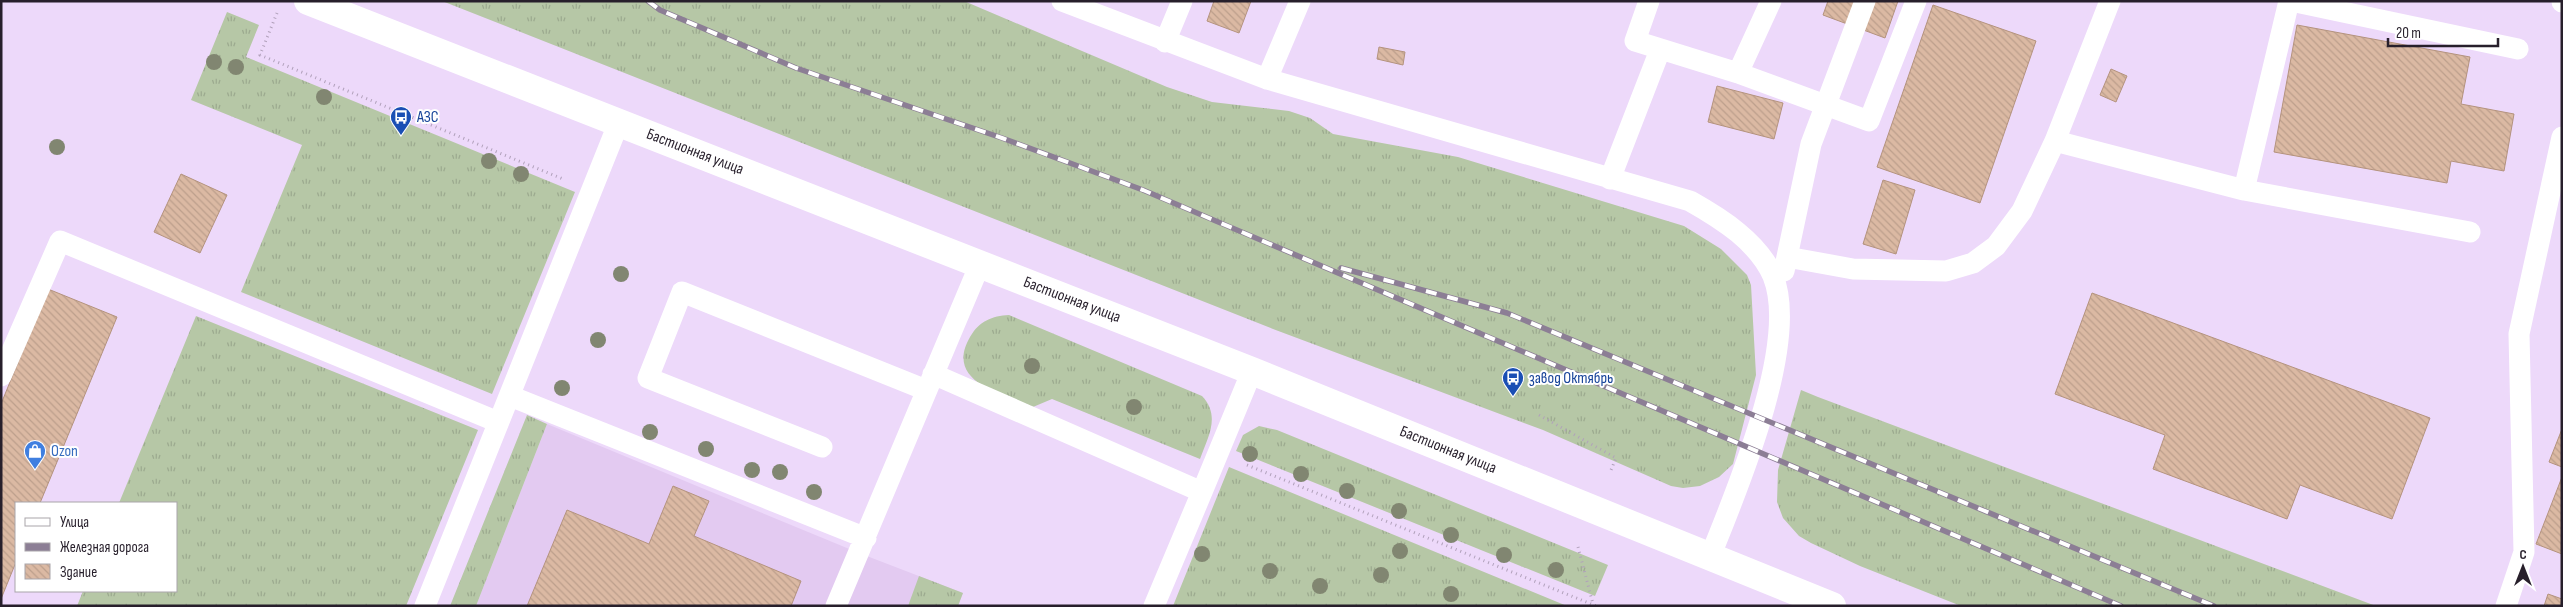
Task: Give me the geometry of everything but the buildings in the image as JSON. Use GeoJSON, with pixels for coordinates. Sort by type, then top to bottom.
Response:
{"type":"FeatureCollection","features":[{"type":"Feature","properties":{"kind":"main road","name":"Бастионная улица"},"geometry":{"type":"LineString","coordinates":[[308,1],[1252,371],[1832,606]]}},
{"type":"Feature","properties":{"kind":"lane"},"geometry":{"type":"LineString","coordinates":[[1062,1],[1165,42],[1267,79],[1690,201],[1718,217],[1762,256],[1779,295]]}},
{"type":"Feature","properties":{"kind":"lane"},"geometry":{"type":"LineString","coordinates":[[1165,42],[1182,1]]}},
{"type":"Feature","properties":{"kind":"lane"},"geometry":{"type":"LineString","coordinates":[[1267,79],[1300,1]]}},
{"type":"Feature","properties":{"kind":"lane"},"geometry":{"type":"LineString","coordinates":[[1650,1],[1635,41],[1738,73],[1869,121],[1916,1]]}},
{"type":"Feature","properties":{"kind":"lane"},"geometry":{"type":"LineString","coordinates":[[1738,73],[1771,1]]}},
{"type":"Feature","properties":{"kind":"lane"},"geometry":{"type":"LineString","coordinates":[[1710,557],[1744,473],[1771,380],[1777,345],[1779,295],[1811,144],[1866,1]]}},
{"type":"Feature","properties":{"kind":"lane"},"geometry":{"type":"LineString","coordinates":[[1787,257],[1853,269],[1946,271],[1973,263],[1996,246],[2018,218],[2054,141],[2110,1]]}},
{"type":"Feature","properties":{"kind":"lane"},"geometry":{"type":"LineString","coordinates":[[2244,190],[2290,1],[2518,49]]}},
{"type":"Feature","properties":{"kind":"lane"},"geometry":{"type":"LineString","coordinates":[[1610,179],[1660,50]]}},
{"type":"Feature","properties":{"kind":"lane"},"geometry":{"type":"LineString","coordinates":[[425,606],[619,122]]}},
{"type":"Feature","properties":{"kind":"lane"},"geometry":{"type":"LineString","coordinates":[[2506,606],[2524,552],[2520,334],[2562,137]]}},
{"type":"Feature","properties":{"kind":"lane"},"geometry":{"type":"LineString","coordinates":[[2054,141],[2244,190],[2470,232]]}},
{"type":"Feature","properties":{"kind":"lane"},"geometry":{"type":"LineString","coordinates":[[1,376],[60,241],[498,422]]}},
{"type":"Feature","properties":{"kind":"lane"},"geometry":{"type":"LineString","coordinates":[[836,606],[980,264]]}},
{"type":"Feature","properties":{"kind":"lane"},"geometry":{"type":"LineString","coordinates":[[822,447],[648,378],[682,292],[930,382],[1202,492]]}},
{"type":"Feature","properties":{"kind":"lane"},"geometry":{"type":"LineString","coordinates":[[1154,606],[1252,371]]}},
{"type":"Feature","properties":{"kind":"lane"},"geometry":{"type":"LineString","coordinates":[[510,396],[866,538]]}},
{"type":"Feature","properties":{"kind":"path"},"geometry":{"type":"LineString","coordinates":[[278,10],[260,56],[592,191]]}},
{"type":"Feature","properties":{"kind":"path"},"geometry":{"type":"LineString","coordinates":[[1539,415],[1616,458],[1611,470]]}},
{"type":"Feature","properties":{"kind":"path"},"geometry":{"type":"LineString","coordinates":[[1218,452],[1594,605]]}},
{"type":"Feature","properties":{"kind":"path"},"geometry":{"type":"LineString","coordinates":[[1578,547],[1594,605]]}},
{"type":"Feature","properties":{"kind":"shaded area"},"geometry":{"type":"Polygon","coordinates":[[[547,424],[859,553],[963,593],[958,606],[476,606],[547,424]]]}},
{"type":"Feature","properties":{"kind":"green space"},"geometry":{"type":"Polygon","coordinates":[[[442,1],[964,1],[1167,87],[1212,102],[1289,111],[1310,118],[1333,134],[1458,157],[1684,226],[1721,249],[1747,275],[1751,285],[1756,375],[1733,464],[1719,477],[1700,486],[1683,488],[1671,486],[1543,430],[1273,329],[442,1]]]}},
{"type":"Feature","properties":{"kind":"green space"},"geometry":{"type":"Polygon","coordinates":[[[227,12],[259,25],[246,57],[575,192],[492,394],[241,292],[302,145],[191,100],[227,12]]]}},
{"type":"Feature","properties":{"kind":"green space"},"geometry":{"type":"Polygon","coordinates":[[[1009,315],[1202,396],[1208,404],[1212,419],[1209,435],[1200,459],[1052,399],[1033,407],[1006,397],[980,384],[970,375],[965,365],[964,352],[970,337],[986,320],[1009,315]]]}},
{"type":"Feature","properties":{"kind":"green space"},"geometry":{"type":"Polygon","coordinates":[[[196,316],[478,430],[406,606],[77,606],[83,592],[178,592],[178,502],[119,502],[196,316]]]}},
{"type":"Feature","properties":{"kind":"green space"},"geometry":{"type":"Polygon","coordinates":[[[1801,390],[2376,606],[1961,606],[1860,566],[1811,543],[1799,536],[1783,518],[1777,502],[1778,470],[1801,390]]]}},
{"type":"Feature","properties":{"kind":"green space"},"geometry":{"type":"Polygon","coordinates":[[[527,415],[547,424],[476,606],[450,606],[527,415]]]}},
{"type":"Feature","properties":{"kind":"green space"},"geometry":{"type":"Polygon","coordinates":[[[1259,426],[1277,430],[1608,565],[1595,596],[1236,451],[1243,435],[1259,426]]]}},
{"type":"Feature","properties":{"kind":"green space"},"geometry":{"type":"Polygon","coordinates":[[[1229,467],[1567,606],[1173,606],[1229,467]]]}},
{"type":"Feature","properties":{"kind":"green space"},"geometry":{"type":"Polygon","coordinates":[[[919,576],[963,593],[958,606],[908,606],[919,576]]]}},
{"type":"Feature","properties":{"kind":"railway"},"geometry":{"type":"LineString","coordinates":[[648,1],[660,10],[796,68],[1002,138],[1143,190],[2121,606]]}},
{"type":"Feature","properties":{"kind":"railway"},"geometry":{"type":"LineString","coordinates":[[1341,268],[1507,313],[2214,606]]}},
{"type":"Feature","properties":{"kind":"place","name":"АЗС"},"geometry":{"type":"Point","coordinates":[401,136]}},
{"type":"Feature","properties":{"kind":"place","name":"завод Октябрь"},"geometry":{"type":"Point","coordinates":[1513,397]}},
{"type":"Feature","properties":{"kind":"place","name":"Ozon"},"geometry":{"type":"Point","coordinates":[35,470]}}]}
